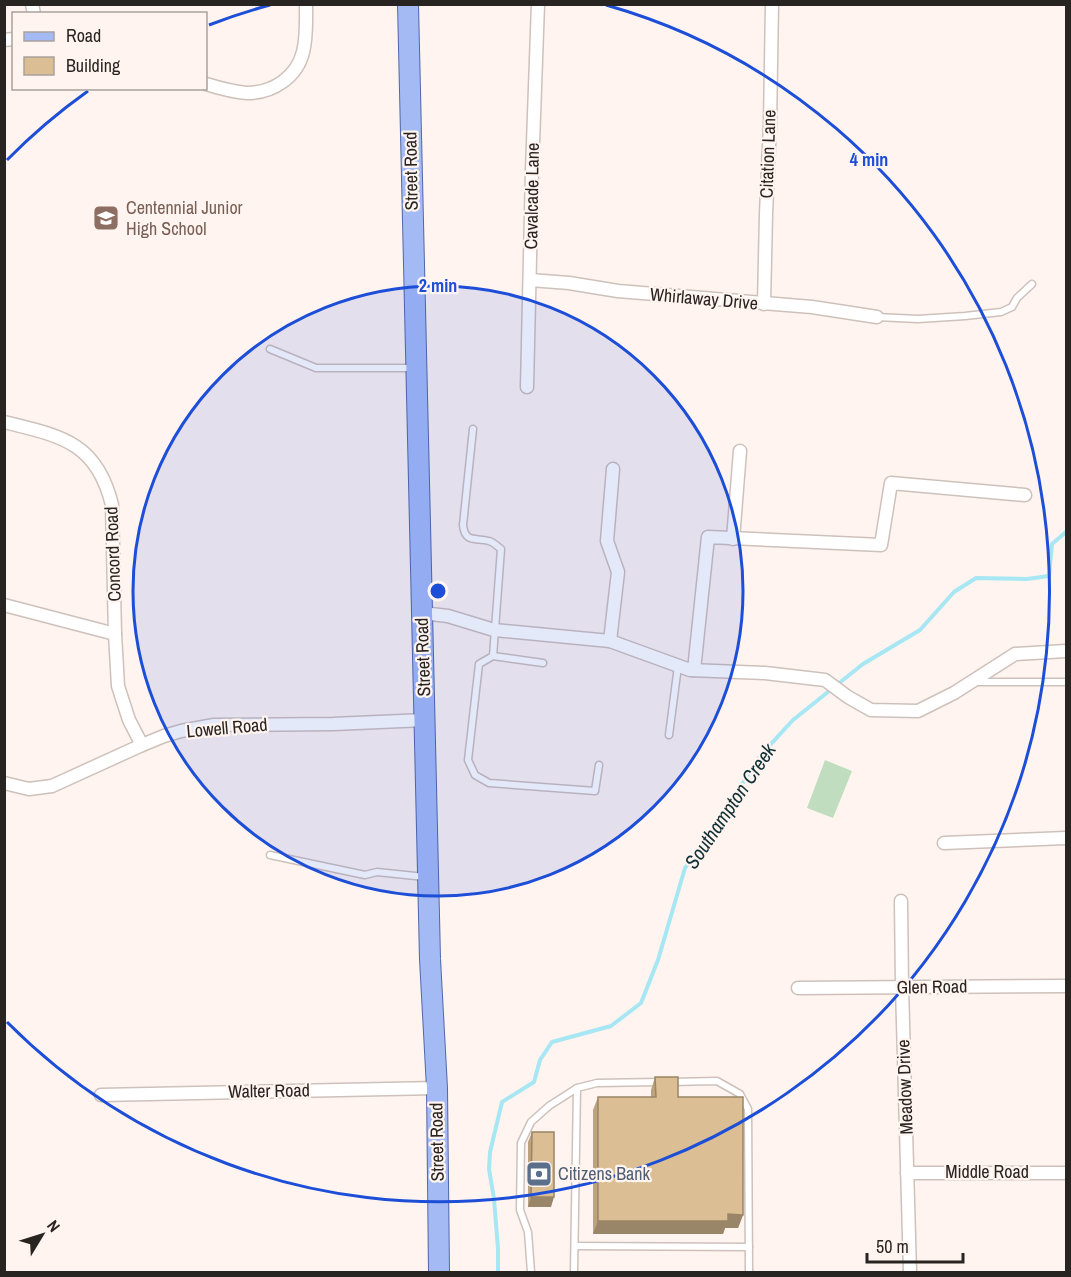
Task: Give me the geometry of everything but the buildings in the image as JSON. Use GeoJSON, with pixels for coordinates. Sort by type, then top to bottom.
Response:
{"type":"FeatureCollection","features":[{"type":"Feature","properties":{"kind":"main road","name":"Street Road"},"geometry":{"type":"LineString","coordinates":[[408,4],[439,1272]]}},
{"type":"Feature","properties":{"kind":"street"},"geometry":{"type":"LineString","coordinates":[[207,84],[248,93],[273,89],[282,83],[300,62],[304,51],[306,4]]}},
{"type":"Feature","properties":{"kind":"street","name":"Cavalcade Lane"},"geometry":{"type":"LineString","coordinates":[[527,387],[538,4]]}},
{"type":"Feature","properties":{"kind":"street","name":"Citation Lane"},"geometry":{"type":"LineString","coordinates":[[764,304],[772,4]]}},
{"type":"Feature","properties":{"kind":"street","name":"Whirlaway Drive"},"geometry":{"type":"LineString","coordinates":[[530,280],[569,283],[618,291],[812,307],[877,317]]}},
{"type":"Feature","properties":{"kind":"street","name":"Concord Road"},"geometry":{"type":"LineString","coordinates":[[4,422],[51,434],[71,443],[86,454],[102,474],[108,488],[112,506],[118,686],[129,720],[142,745]]}},
{"type":"Feature","properties":{"kind":"street"},"geometry":{"type":"LineString","coordinates":[[733,539],[740,451]]}},
{"type":"Feature","properties":{"kind":"street"},"geometry":{"type":"LineString","coordinates":[[610,641],[618,572],[607,541],[613,469]]}},
{"type":"Feature","properties":{"kind":"street"},"geometry":{"type":"LineString","coordinates":[[694,670],[708,537],[881,544],[891,483],[1025,495]]}},
{"type":"Feature","properties":{"kind":"street"},"geometry":{"type":"LineString","coordinates":[[4,605],[115,634]]}},
{"type":"Feature","properties":{"kind":"street"},"geometry":{"type":"LineString","coordinates":[[422,613],[448,616],[494,630],[610,641],[694,670],[765,673],[825,680],[871,710],[918,711],[954,693],[1015,654],[1066,651]]}},
{"type":"Feature","properties":{"kind":"street","name":"Lowell Road"},"geometry":{"type":"LineString","coordinates":[[4,783],[28,789],[52,786],[142,745],[181,731],[214,725],[333,724],[425,720]]}},
{"type":"Feature","properties":{"kind":"street"},"geometry":{"type":"LineString","coordinates":[[944,843],[1066,838]]}},
{"type":"Feature","properties":{"kind":"street","name":"Meadow Drive"},"geometry":{"type":"LineString","coordinates":[[901,901],[910,1272]]}},
{"type":"Feature","properties":{"kind":"street","name":"Glen Road"},"geometry":{"type":"LineString","coordinates":[[798,987],[1066,986]]}},
{"type":"Feature","properties":{"kind":"street","name":"Walter Road"},"geometry":{"type":"LineString","coordinates":[[101,1095],[436,1088]]}},
{"type":"Feature","properties":{"kind":"street","name":"Middle Road"},"geometry":{"type":"LineString","coordinates":[[907,1173],[1066,1173]]}},
{"type":"Feature","properties":{"kind":"lane"},"geometry":{"type":"LineString","coordinates":[[877,317],[918,319],[1001,312],[1012,307],[1017,298],[1032,284]]}},
{"type":"Feature","properties":{"kind":"lane"},"geometry":{"type":"LineString","coordinates":[[270,350],[316,368],[416,368]]}},
{"type":"Feature","properties":{"kind":"lane"},"geometry":{"type":"LineString","coordinates":[[473,429],[463,525],[464,533],[470,539],[490,541],[501,549],[493,656]]}},
{"type":"Feature","properties":{"kind":"lane"},"geometry":{"type":"LineString","coordinates":[[543,663],[493,656],[479,664],[468,760],[475,775],[489,783],[595,791],[599,765]]}},
{"type":"Feature","properties":{"kind":"lane"},"geometry":{"type":"LineString","coordinates":[[669,735],[678,665]]}},
{"type":"Feature","properties":{"kind":"lane"},"geometry":{"type":"LineString","coordinates":[[971,682],[1066,682]]}},
{"type":"Feature","properties":{"kind":"lane"},"geometry":{"type":"LineString","coordinates":[[270,855],[365,875],[377,872],[429,877]]}},
{"type":"Feature","properties":{"kind":"lane"},"geometry":{"type":"LineString","coordinates":[[531,1272],[528,1232],[520,1210],[520,1143],[531,1122],[549,1106],[577,1088],[597,1083],[717,1081],[740,1094],[748,1109],[749,1272]]}},
{"type":"Feature","properties":{"kind":"lane"},"geometry":{"type":"LineString","coordinates":[[574,1272],[577,1088]]}},
{"type":"Feature","properties":{"kind":"lane"},"geometry":{"type":"LineString","coordinates":[[575,1246],[749,1247]]}},
{"type":"Feature","properties":{"kind":"green space"},"geometry":{"type":"Polygon","coordinates":[[[825,760],[852,771],[833,818],[807,808],[825,760]]]}},
{"type":"Feature","properties":{"kind":"waterway","name":"Southampton Creek"},"geometry":{"type":"LineString","coordinates":[[498,1272],[494,1199],[489,1169],[490,1152],[502,1102],[534,1082],[540,1060],[552,1042],[611,1026],[641,1003],[658,960],[685,868],[705,842],[760,756],[793,720],[863,664],[920,630],[954,592],[976,578],[1027,579],[1049,576],[1052,544],[1066,532]]}},
{"type":"Feature","properties":{"kind":"place","name":"Centennial Junior High School"},"geometry":{"type":"Point","coordinates":[106,218]}},
{"type":"Feature","properties":{"kind":"place","name":"Citizens Bank"},"geometry":{"type":"Point","coordinates":[539,1174]}}]}
